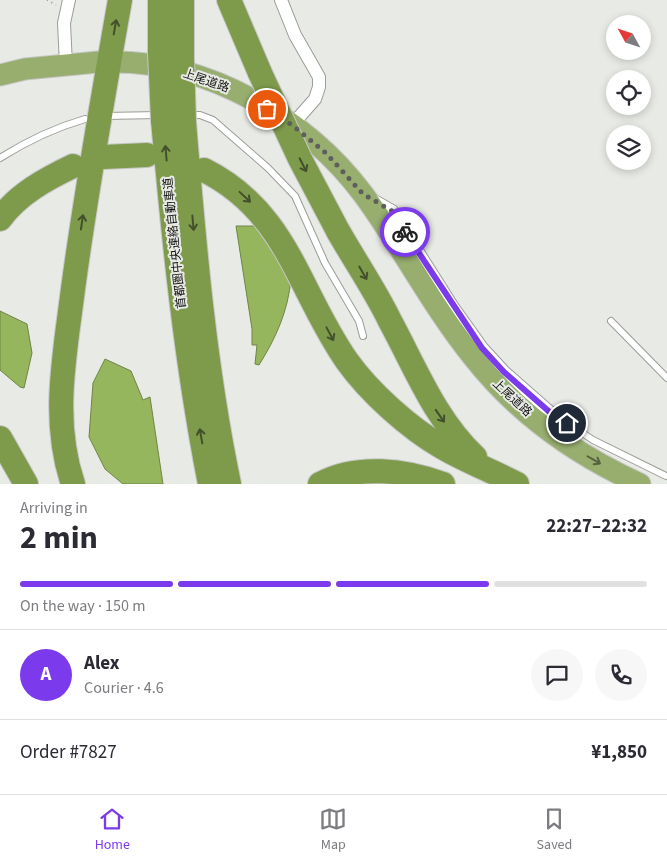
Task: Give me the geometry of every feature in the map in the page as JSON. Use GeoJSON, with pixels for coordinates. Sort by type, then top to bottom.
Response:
{"type":"FeatureCollection","features":[{"type":"Feature","properties":{"kind":"highway"},"geometry":{"type":"LineString","coordinates":[[73,484],[67,466],[61,431],[61,389],[90,168],[120,0]]}},
{"type":"Feature","properties":{"kind":"highway","name":"首都圏中央連絡自動車道"},"geometry":{"type":"LineString","coordinates":[[160,0],[171,55],[177,274],[190,376],[210,484]]}},
{"type":"Feature","properties":{"kind":"highway","name":"首都圏中央連絡自動車道"},"geometry":{"type":"LineString","coordinates":[[171,55],[182,0]]}},
{"type":"Feature","properties":{"kind":"highway"},"geometry":{"type":"LineString","coordinates":[[229,0],[300,159],[338,231],[389,319],[432,406],[457,441],[487,469]]}},
{"type":"Feature","properties":{"kind":"highway","name":"上尾道路"},"geometry":{"type":"LineString","coordinates":[[0,75],[25,69],[106,62],[171,70],[203,78],[239,93],[292,125],[326,153],[363,194],[474,358],[515,402],[558,430],[580,452],[640,484]]}},
{"type":"Feature","properties":{"kind":"highway","name":"首都圏中央連絡自動車道"},"geometry":{"type":"LineString","coordinates":[[173,121],[197,271],[210,375],[229,484]]}},
{"type":"Feature","properties":{"kind":"highway"},"geometry":{"type":"LineString","coordinates":[[103,157],[147,155]]}},
{"type":"Feature","properties":{"kind":"highway"},"geometry":{"type":"LineString","coordinates":[[0,219],[22,196],[45,180],[73,166]]}},
{"type":"Feature","properties":{"kind":"highway"},"geometry":{"type":"LineString","coordinates":[[204,170],[236,189],[260,211],[272,226],[297,268],[333,339],[348,362],[371,389],[401,416],[440,446],[517,484]]}},
{"type":"Feature","properties":{"kind":"highway"},"geometry":{"type":"LineString","coordinates":[[0,438],[26,484]]}},
{"type":"Feature","properties":{"kind":"highway"},"geometry":{"type":"LineString","coordinates":[[320,484],[349,474],[379,471],[421,477],[444,484]]}},
{"type":"Feature","properties":{"kind":"street"},"geometry":{"type":"LineString","coordinates":[[66,65],[64,22],[69,0]]}},
{"type":"Feature","properties":{"kind":"street"},"geometry":{"type":"LineString","coordinates":[[281,0],[296,35],[319,77],[319,87],[315,98],[292,125]]}},
{"type":"Feature","properties":{"kind":"lane"},"geometry":{"type":"LineString","coordinates":[[105,116],[200,115],[213,120],[268,168],[295,196],[325,263],[359,321],[363,336]]}},
{"type":"Feature","properties":{"kind":"lane"},"geometry":{"type":"LineString","coordinates":[[0,158],[30,140],[85,118]]}},
{"type":"Feature","properties":{"kind":"lane"},"geometry":{"type":"LineString","coordinates":[[611,321],[667,378]]}},
{"type":"Feature","properties":{"kind":"lane"},"geometry":{"type":"LineString","coordinates":[[558,430],[567,423],[593,440],[666,476]]}},
{"type":"Feature","properties":{"kind":"shaded area"},"geometry":{"type":"Polygon","coordinates":[[[236,226],[256,226],[291,279],[287,302],[280,324],[271,345],[259,365],[255,364],[257,345],[252,345],[252,329],[236,226]]]}},
{"type":"Feature","properties":{"kind":"shaded area"},"geometry":{"type":"Polygon","coordinates":[[[0,311],[27,324],[32,353],[24,388],[20,387],[0,370],[0,311]]]}},
{"type":"Feature","properties":{"kind":"shaded area"},"geometry":{"type":"Polygon","coordinates":[[[105,359],[131,371],[143,400],[150,397],[163,484],[123,484],[105,469],[89,437],[93,383],[105,359]]]}},
{"type":"Feature","properties":{"kind":"way so far"},"geometry":{"type":"LineString","coordinates":[[267,109],[292,125],[326,153],[363,194],[392,211],[405,232]]}},
{"type":"Feature","properties":{"kind":"route"},"geometry":{"type":"LineString","coordinates":[[405,232],[452,306],[482,348],[504,372],[553,415],[555,421],[560,420],[567,423]]}}]}
